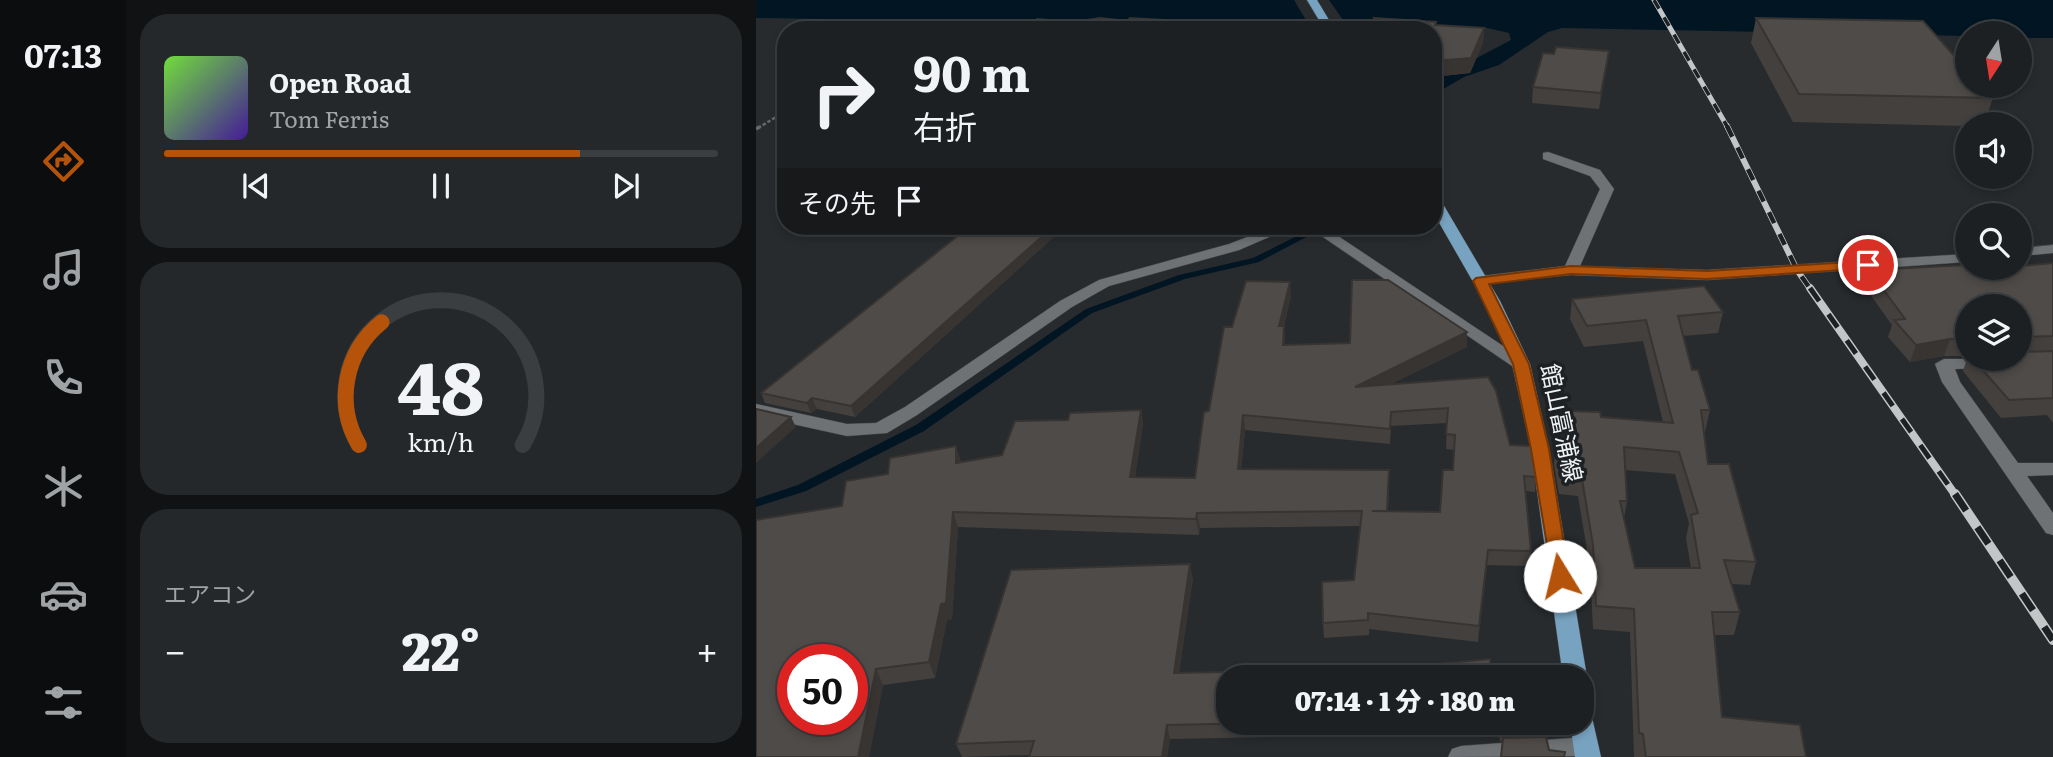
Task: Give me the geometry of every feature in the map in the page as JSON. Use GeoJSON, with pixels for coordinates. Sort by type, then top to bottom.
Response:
{"type":"FeatureCollection","features":[{"type":"Feature","properties":{"kind":"main road"},"geometry":{"type":"LineString","coordinates":[[1312,0],[1325,21]]}},
{"type":"Feature","properties":{"kind":"main road","name":"館山富浦線"},"geometry":{"type":"LineString","coordinates":[[1442,216],[1480,281],[1521,364],[1540,449],[1573,665]]}},
{"type":"Feature","properties":{"kind":"main road"},"geometry":{"type":"LineString","coordinates":[[1584,735],[1587,753]]}},
{"type":"Feature","properties":{"kind":"street"},"geometry":{"type":"LineString","coordinates":[[1548,156],[1595,173],[1607,189],[1571,270]]}},
{"type":"Feature","properties":{"kind":"street"},"geometry":{"type":"LineString","coordinates":[[756,410],[847,430],[880,429],[911,411],[1066,304],[1104,283],[1234,247],[1265,235]]}},
{"type":"Feature","properties":{"kind":"street"},"geometry":{"type":"LineString","coordinates":[[1328,235],[1521,364]]}},
{"type":"Feature","properties":{"kind":"street"},"geometry":{"type":"LineString","coordinates":[[2032,251],[2053,249]]}},
{"type":"Feature","properties":{"kind":"street"},"geometry":{"type":"LineString","coordinates":[[1480,281],[1571,270],[1707,275],[1955,259]]}},
{"type":"Feature","properties":{"kind":"street"},"geometry":{"type":"LineString","coordinates":[[1955,365],[1944,365],[1951,382],[2053,528]]}},
{"type":"Feature","properties":{"kind":"street"},"geometry":{"type":"LineString","coordinates":[[2013,471],[2053,470]]}},
{"type":"Feature","properties":{"kind":"street"},"geometry":{"type":"LineString","coordinates":[[1461,757],[1587,753]]}},
{"type":"Feature","properties":{"kind":"path"},"geometry":{"type":"LineString","coordinates":[[756,129],[777,116]]}},
{"type":"Feature","properties":{"kind":"water"},"geometry":{"type":"Polygon","coordinates":[[[756,0],[1294,0],[1306,21],[941,21],[756,18],[756,0]]]}},
{"type":"Feature","properties":{"kind":"water"},"geometry":{"type":"Polygon","coordinates":[[[1329,0],[2053,0],[2053,38],[2032,38],[2032,21],[1955,21],[1955,36],[1562,28],[1548,32],[1499,65],[1464,77],[1442,90],[1442,76],[1511,40],[1509,33],[1483,27],[1442,27],[1442,21],[1344,21],[1329,0]]]}},
{"type":"Feature","properties":{"kind":"building"},"geometry":{"type":"Polygon","coordinates":[[[1100,18],[1127,21],[1081,21],[1100,18]]]}},
{"type":"Feature","properties":{"kind":"building"},"geometry":{"type":"Polygon","coordinates":[[[1130,18],[1182,21],[1127,21],[1130,18]]]}},
{"type":"Feature","properties":{"kind":"building"},"geometry":{"type":"Polygon","coordinates":[[[1374,18],[1420,21],[1376,21],[1374,18]]]}},
{"type":"Feature","properties":{"kind":"building"},"geometry":{"type":"Polygon","coordinates":[[[1756,18],[1923,21],[1955,57],[1955,97],[1799,94],[1756,18]]]}},
{"type":"Feature","properties":{"kind":"building"},"geometry":{"type":"Polygon","coordinates":[[[1442,25],[1484,28],[1471,58],[1442,60],[1442,25]]]}},
{"type":"Feature","properties":{"kind":"building"},"geometry":{"type":"Polygon","coordinates":[[[1556,47],[1609,51],[1601,93],[1533,87],[1543,53],[1554,54],[1556,47]]]}},
{"type":"Feature","properties":{"kind":"building"},"geometry":{"type":"Polygon","coordinates":[[[959,235],[1044,235],[851,406],[812,398],[807,403],[761,393],[959,235]]]}},
{"type":"Feature","properties":{"kind":"building"},"geometry":{"type":"Polygon","coordinates":[[[2053,263],[2053,336],[2032,337],[2032,294],[1955,294],[1955,339],[1916,345],[1894,320],[1905,319],[1869,270],[1955,266],[1955,280],[2032,280],[2032,265],[2053,263]]]}},
{"type":"Feature","properties":{"kind":"building"},"geometry":{"type":"Polygon","coordinates":[[[1352,280],[1388,280],[1467,332],[1355,387],[1488,377],[1496,391],[1510,445],[1532,446],[1536,477],[1524,476],[1531,551],[1488,550],[1479,626],[1368,613],[1368,620],[1323,623],[1322,582],[1354,580],[1362,511],[1197,513],[1196,519],[953,512],[946,603],[941,604],[929,662],[876,669],[868,708],[868,644],[777,644],[777,735],[862,735],[858,757],[756,757],[756,520],[842,506],[846,481],[888,474],[890,458],[956,446],[956,463],[1002,455],[1015,421],[1068,420],[1070,413],[1141,410],[1130,477],[1195,478],[1204,412],[1209,411],[1224,327],[1232,327],[1246,281],[1290,282],[1279,326],[1284,326],[1283,345],[1350,343],[1352,280]],[[1448,408],[1391,412],[1390,429],[1243,415],[1238,469],[1389,470],[1387,511],[1372,511],[1440,512],[1443,470],[1453,470],[1455,435],[1446,434],[1448,408]]]}},
{"type":"Feature","properties":{"kind":"building"},"geometry":{"type":"Polygon","coordinates":[[[1704,286],[1723,312],[1678,316],[1692,370],[1698,370],[1710,410],[1701,410],[1708,464],[1729,464],[1756,562],[1724,560],[1740,612],[1712,612],[1722,717],[1800,725],[1806,757],[1646,757],[1643,734],[1639,733],[1634,609],[1596,606],[1593,545],[1581,473],[1562,472],[1557,441],[1569,442],[1568,411],[1600,412],[1601,417],[1673,423],[1646,320],[1587,326],[1572,299],[1704,286]],[[1624,447],[1627,501],[1620,501],[1635,568],[1700,568],[1691,515],[1698,513],[1679,452],[1624,447]]]}},
{"type":"Feature","properties":{"kind":"building"},"geometry":{"type":"Polygon","coordinates":[[[2053,351],[2053,398],[2009,400],[1984,371],[2032,371],[2032,352],[2053,351]]]}},
{"type":"Feature","properties":{"kind":"building"},"geometry":{"type":"Polygon","coordinates":[[[756,409],[791,417],[756,448],[756,409]]]}},
{"type":"Feature","properties":{"kind":"building"},"geometry":{"type":"Polygon","coordinates":[[[1190,564],[1174,673],[1216,672],[1216,724],[1167,725],[1162,757],[1029,757],[1034,741],[956,744],[1011,570],[1190,564]]]}},
{"type":"Feature","properties":{"kind":"building"},"geometry":{"type":"Polygon","coordinates":[[[1490,659],[1490,665],[1427,665],[1490,659]]]}},
{"type":"Feature","properties":{"kind":"building"},"geometry":{"type":"Polygon","coordinates":[[[1546,737],[1549,750],[1565,752],[1564,757],[1501,757],[1503,738],[1546,737]]]}},
{"type":"Feature","properties":{"kind":"waterway"},"geometry":{"type":"LineString","coordinates":[[756,503],[802,488],[920,428],[1089,311],[1182,277],[1256,260],[1305,235]]}},
{"type":"Feature","properties":{"kind":"railway"},"geometry":{"type":"LineString","coordinates":[[1654,0],[1728,128]]}},
{"type":"Feature","properties":{"kind":"railway"},"geometry":{"type":"LineString","coordinates":[[1728,128],[1797,270],[1811,290]]}},
{"type":"Feature","properties":{"kind":"railway"},"geometry":{"type":"LineString","coordinates":[[1810,288],[1956,496]]}},
{"type":"Feature","properties":{"kind":"railway"},"geometry":{"type":"LineString","coordinates":[[1955,494],[2053,640]]}},
{"type":"Feature","properties":{"kind":"route"},"geometry":{"type":"LineString","coordinates":[[1560,576],[1540,449],[1521,364],[1510,335],[1480,281],[1571,270],[1707,275],[1868,265]]}}]}
